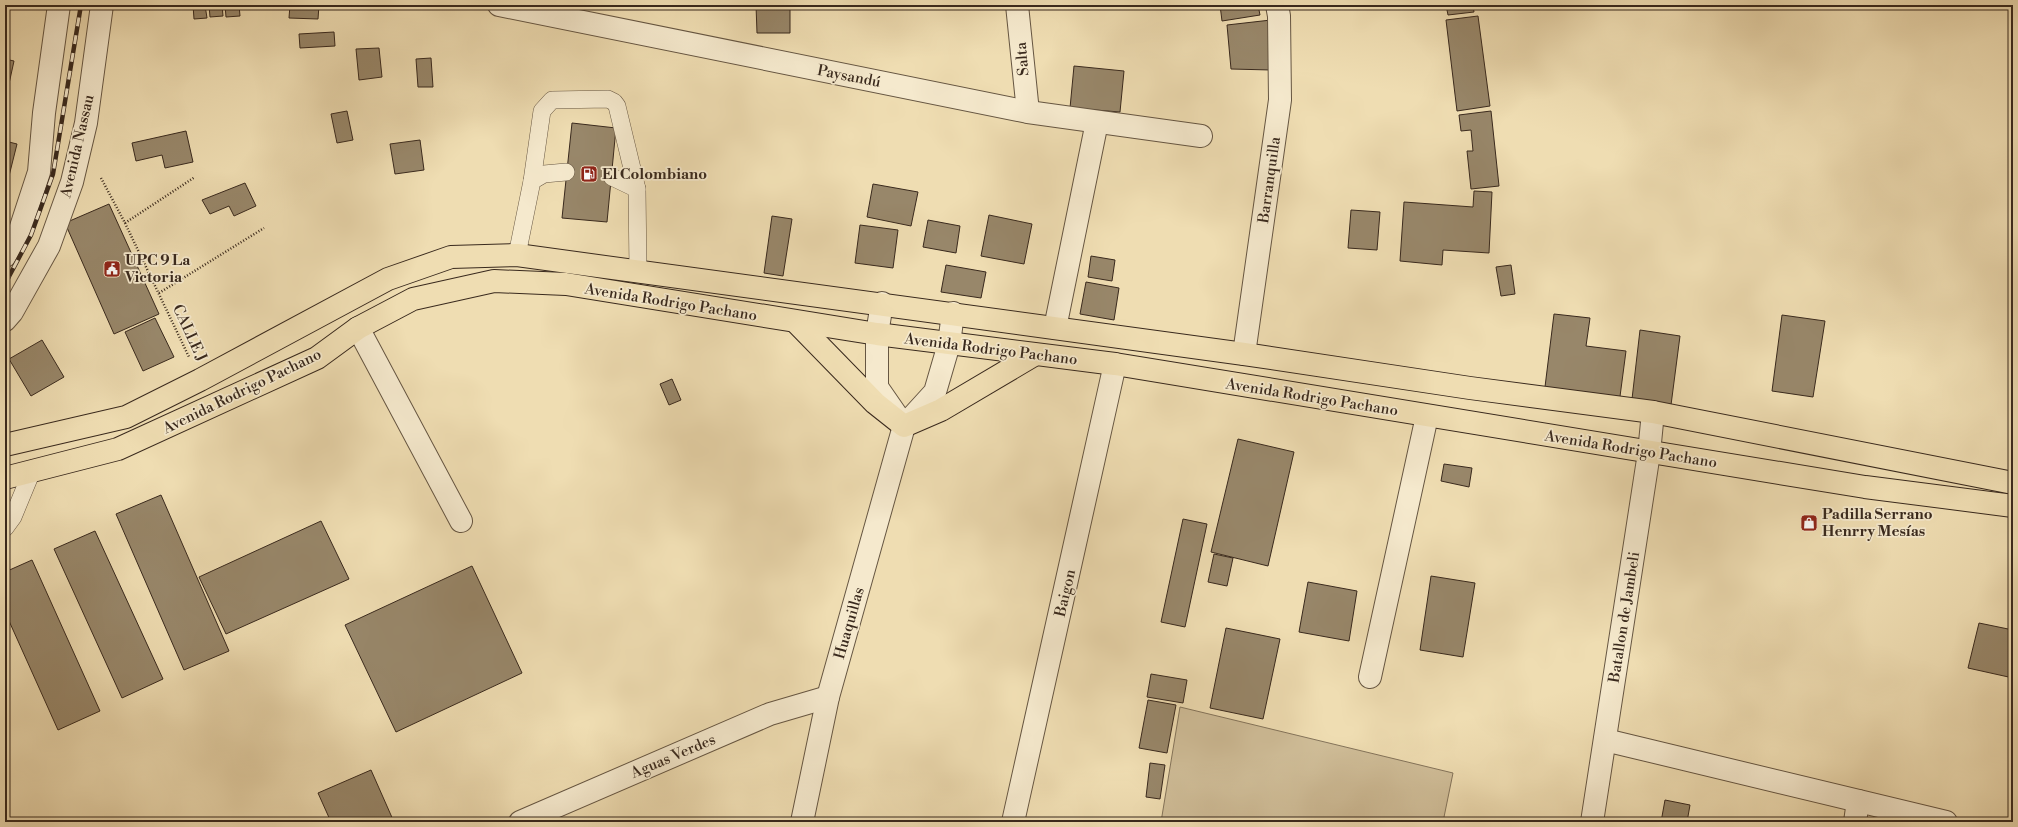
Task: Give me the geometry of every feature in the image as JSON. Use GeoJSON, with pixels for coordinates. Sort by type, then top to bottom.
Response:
{"type":"FeatureCollection","features":[{"type":"Feature","properties":{"kind":"main road","name":"Avenida Rodrigo Pachano"},"geometry":{"type":"LineString","coordinates":[[5,445],[126,417],[200,380],[388,279],[451,257],[517,255],[882,303],[1244,354],[1470,388],[1653,412],[2013,483]]}},
{"type":"Feature","properties":{"kind":"main road","name":"Avenida Rodrigo Pachano"},"geometry":{"type":"LineString","coordinates":[[5,478],[118,450],[317,358],[358,328],[413,298],[494,281],[566,284],[877,334],[1034,355],[1115,364],[1649,453],[1865,487],[2013,506]]}},
{"type":"Feature","properties":{"kind":"main road"},"geometry":{"type":"LineString","coordinates":[[796,322],[875,403],[904,426],[941,410],[1034,355]]}},
{"type":"Feature","properties":{"kind":"street","name":"Avenida Nassau"},"geometry":{"type":"LineString","coordinates":[[5,256],[20,230],[40,172],[44,113],[59,5]]}},
{"type":"Feature","properties":{"kind":"street","name":"Avenida Nassau"},"geometry":{"type":"LineString","coordinates":[[5,320],[12,312],[48,246],[72,182],[86,123],[102,5]]}},
{"type":"Feature","properties":{"kind":"street","name":"Paysandú"},"geometry":{"type":"LineString","coordinates":[[498,5],[1028,112],[1201,136]]}},
{"type":"Feature","properties":{"kind":"street","name":"Salta"},"geometry":{"type":"LineString","coordinates":[[1017,5],[1028,112]]}},
{"type":"Feature","properties":{"kind":"street","name":"Barranquilla"},"geometry":{"type":"LineString","coordinates":[[1244,354],[1280,100],[1279,16],[1277,5]]}},
{"type":"Feature","properties":{"kind":"street"},"geometry":{"type":"LineString","coordinates":[[1055,328],[1096,122]]}},
{"type":"Feature","properties":{"kind":"street"},"geometry":{"type":"LineString","coordinates":[[882,303],[877,334],[877,387],[904,426],[935,392],[949,344],[953,313]]}},
{"type":"Feature","properties":{"kind":"street"},"geometry":{"type":"LineString","coordinates":[[358,328],[461,521]]}},
{"type":"Feature","properties":{"kind":"street","name":"Baigon"},"geometry":{"type":"LineString","coordinates":[[1013,822],[1115,364]]}},
{"type":"Feature","properties":{"kind":"street","name":"Batallon de Jambeli"},"geometry":{"type":"LineString","coordinates":[[1592,822],[1649,453],[1653,412]]}},
{"type":"Feature","properties":{"kind":"street"},"geometry":{"type":"LineString","coordinates":[[1370,677],[1427,416]]}},
{"type":"Feature","properties":{"kind":"street","name":"Huaquillas"},"geometry":{"type":"LineString","coordinates":[[802,822],[828,697],[904,426]]}},
{"type":"Feature","properties":{"kind":"street","name":"Aguas Verdes"},"geometry":{"type":"LineString","coordinates":[[520,822],[770,714],[828,697]]}},
{"type":"Feature","properties":{"kind":"street"},"geometry":{"type":"LineString","coordinates":[[1605,740],[1856,812],[1946,822]]}},
{"type":"Feature","properties":{"kind":"lane"},"geometry":{"type":"LineString","coordinates":[[517,255],[532,181],[542,112],[547,104],[552,100],[608,100],[614,102],[617,106],[637,189],[638,270]]}},
{"type":"Feature","properties":{"kind":"lane"},"geometry":{"type":"LineString","coordinates":[[532,181],[544,174],[566,172]]}},
{"type":"Feature","properties":{"kind":"lane"},"geometry":{"type":"LineString","coordinates":[[612,177],[637,189]]}},
{"type":"Feature","properties":{"kind":"lane"},"geometry":{"type":"LineString","coordinates":[[5,528],[13,517],[32,471]]}},
{"type":"Feature","properties":{"kind":"path","name":"CALLE J"},"geometry":{"type":"LineString","coordinates":[[99,174],[159,293],[200,380]]}},
{"type":"Feature","properties":{"kind":"path"},"geometry":{"type":"LineString","coordinates":[[124,223],[195,177]]}},
{"type":"Feature","properties":{"kind":"path"},"geometry":{"type":"LineString","coordinates":[[159,293],[264,228]]}},
{"type":"Feature","properties":{"kind":"shaded area"},"geometry":{"type":"Polygon","coordinates":[[[1180,707],[1453,773],[1443,822],[1161,822],[1180,707]]]}},
{"type":"Feature","properties":{"kind":"building"},"geometry":{"type":"Polygon","coordinates":[[[193,5],[205,5],[207,18],[194,19],[193,5]]]}},
{"type":"Feature","properties":{"kind":"building"},"geometry":{"type":"Polygon","coordinates":[[[209,5],[222,5],[223,16],[210,17],[209,5]]]}},
{"type":"Feature","properties":{"kind":"building"},"geometry":{"type":"Polygon","coordinates":[[[225,5],[239,5],[240,16],[226,17],[225,5]]]}},
{"type":"Feature","properties":{"kind":"building"},"geometry":{"type":"Polygon","coordinates":[[[290,5],[319,5],[318,19],[289,18],[290,5]]]}},
{"type":"Feature","properties":{"kind":"building"},"geometry":{"type":"Polygon","coordinates":[[[677,5],[719,5],[719,7],[677,7],[677,5]]]}},
{"type":"Feature","properties":{"kind":"building"},"geometry":{"type":"Polygon","coordinates":[[[756,5],[790,5],[790,33],[757,33],[756,5]]]}},
{"type":"Feature","properties":{"kind":"building"},"geometry":{"type":"Polygon","coordinates":[[[1220,5],[1258,5],[1260,15],[1222,21],[1220,5]]]}},
{"type":"Feature","properties":{"kind":"building"},"geometry":{"type":"Polygon","coordinates":[[[1446,5],[1473,5],[1474,12],[1448,15],[1446,5]]]}},
{"type":"Feature","properties":{"kind":"building"},"geometry":{"type":"Polygon","coordinates":[[[1478,16],[1490,106],[1457,111],[1446,20],[1478,16]]]}},
{"type":"Feature","properties":{"kind":"building"},"geometry":{"type":"Polygon","coordinates":[[[1271,20],[1271,70],[1231,69],[1227,25],[1271,20]]]}},
{"type":"Feature","properties":{"kind":"building"},"geometry":{"type":"Polygon","coordinates":[[[334,32],[335,46],[300,48],[299,34],[334,32]]]}},
{"type":"Feature","properties":{"kind":"building"},"geometry":{"type":"Polygon","coordinates":[[[379,48],[382,77],[359,80],[356,49],[379,48]]]}},
{"type":"Feature","properties":{"kind":"building"},"geometry":{"type":"Polygon","coordinates":[[[431,58],[433,87],[418,87],[416,59],[431,58]]]}},
{"type":"Feature","properties":{"kind":"building"},"geometry":{"type":"Polygon","coordinates":[[[5,59],[14,61],[5,102],[5,59]]]}},
{"type":"Feature","properties":{"kind":"building"},"geometry":{"type":"Polygon","coordinates":[[[1074,66],[1124,71],[1120,112],[1070,108],[1074,66]]]}},
{"type":"Feature","properties":{"kind":"building"},"geometry":{"type":"Polygon","coordinates":[[[347,111],[353,140],[337,143],[331,114],[347,111]]]}},
{"type":"Feature","properties":{"kind":"building"},"geometry":{"type":"Polygon","coordinates":[[[1491,111],[1499,186],[1471,189],[1467,151],[1473,151],[1471,130],[1461,131],[1459,115],[1491,111]]]}},
{"type":"Feature","properties":{"kind":"building","name":"El Colombiano"},"geometry":{"type":"Polygon","coordinates":[[[572,123],[616,128],[607,222],[562,218],[572,123]]]}},
{"type":"Feature","properties":{"kind":"building"},"geometry":{"type":"Polygon","coordinates":[[[186,131],[193,162],[165,168],[162,155],[136,161],[132,143],[186,131]]]}},
{"type":"Feature","properties":{"kind":"building"},"geometry":{"type":"Polygon","coordinates":[[[420,140],[424,170],[395,174],[390,144],[420,140]]]}},
{"type":"Feature","properties":{"kind":"building"},"geometry":{"type":"Polygon","coordinates":[[[5,141],[17,144],[5,192],[5,141]]]}},
{"type":"Feature","properties":{"kind":"building"},"geometry":{"type":"Polygon","coordinates":[[[245,183],[256,206],[234,216],[229,206],[210,214],[202,200],[245,183]]]}},
{"type":"Feature","properties":{"kind":"building"},"geometry":{"type":"Polygon","coordinates":[[[873,184],[918,192],[911,226],[867,217],[873,184]]]}},
{"type":"Feature","properties":{"kind":"building"},"geometry":{"type":"Polygon","coordinates":[[[1474,191],[1492,192],[1489,253],[1443,250],[1442,265],[1400,261],[1404,202],[1473,207],[1474,191]]]}},
{"type":"Feature","properties":{"kind":"building","name":"UPC 9 La Victoria"},"geometry":{"type":"Polygon","coordinates":[[[109,204],[159,314],[114,334],[65,223],[109,204]]]}},
{"type":"Feature","properties":{"kind":"building"},"geometry":{"type":"Polygon","coordinates":[[[1351,210],[1380,212],[1377,250],[1348,248],[1351,210]]]}},
{"type":"Feature","properties":{"kind":"building"},"geometry":{"type":"Polygon","coordinates":[[[989,215],[1032,224],[1024,264],[981,256],[989,215]]]}},
{"type":"Feature","properties":{"kind":"building"},"geometry":{"type":"Polygon","coordinates":[[[772,216],[792,219],[783,276],[764,273],[772,216]]]}},
{"type":"Feature","properties":{"kind":"building"},"geometry":{"type":"Polygon","coordinates":[[[928,220],[960,226],[956,253],[923,247],[928,220]]]}},
{"type":"Feature","properties":{"kind":"building"},"geometry":{"type":"Polygon","coordinates":[[[860,225],[898,230],[893,268],[855,263],[860,225]]]}},
{"type":"Feature","properties":{"kind":"building"},"geometry":{"type":"Polygon","coordinates":[[[1091,256],[1115,260],[1112,281],[1088,277],[1091,256]]]}},
{"type":"Feature","properties":{"kind":"building"},"geometry":{"type":"Polygon","coordinates":[[[946,265],[986,272],[981,298],[941,292],[946,265]]]}},
{"type":"Feature","properties":{"kind":"building"},"geometry":{"type":"Polygon","coordinates":[[[1511,265],[1515,294],[1501,296],[1496,267],[1511,265]]]}},
{"type":"Feature","properties":{"kind":"building"},"geometry":{"type":"Polygon","coordinates":[[[1086,282],[1119,288],[1114,320],[1080,314],[1086,282]]]}},
{"type":"Feature","properties":{"kind":"building"},"geometry":{"type":"Polygon","coordinates":[[[1554,314],[1590,318],[1586,346],[1626,351],[1619,404],[1544,395],[1554,314]]]}},
{"type":"Feature","properties":{"kind":"building"},"geometry":{"type":"Polygon","coordinates":[[[1782,315],[1825,321],[1813,397],[1772,391],[1782,315]]]}},
{"type":"Feature","properties":{"kind":"building"},"geometry":{"type":"Polygon","coordinates":[[[155,318],[174,357],[143,371],[125,332],[155,318]]]}},
{"type":"Feature","properties":{"kind":"building"},"geometry":{"type":"Polygon","coordinates":[[[1640,330],[1680,336],[1671,405],[1632,399],[1640,330]]]}},
{"type":"Feature","properties":{"kind":"building"},"geometry":{"type":"Polygon","coordinates":[[[42,340],[64,377],[31,396],[9,359],[42,340]]]}},
{"type":"Feature","properties":{"kind":"building"},"geometry":{"type":"Polygon","coordinates":[[[672,379],[681,400],[669,405],[660,384],[672,379]]]}},
{"type":"Feature","properties":{"kind":"building"},"geometry":{"type":"Polygon","coordinates":[[[1238,439],[1294,452],[1268,566],[1211,552],[1238,439]]]}},
{"type":"Feature","properties":{"kind":"building"},"geometry":{"type":"Polygon","coordinates":[[[1444,464],[1472,468],[1469,487],[1441,481],[1444,464]]]}},
{"type":"Feature","properties":{"kind":"building"},"geometry":{"type":"Polygon","coordinates":[[[161,495],[229,651],[184,670],[116,514],[161,495]]]}},
{"type":"Feature","properties":{"kind":"building"},"geometry":{"type":"Polygon","coordinates":[[[1183,519],[1207,524],[1185,627],[1161,622],[1183,519]]]}},
{"type":"Feature","properties":{"kind":"building"},"geometry":{"type":"Polygon","coordinates":[[[321,521],[349,579],[226,634],[199,577],[321,521]]]}},
{"type":"Feature","properties":{"kind":"building"},"geometry":{"type":"Polygon","coordinates":[[[95,531],[163,679],[122,698],[54,549],[95,531]]]}},
{"type":"Feature","properties":{"kind":"building"},"geometry":{"type":"Polygon","coordinates":[[[1214,554],[1233,558],[1227,586],[1208,582],[1214,554]]]}},
{"type":"Feature","properties":{"kind":"building"},"geometry":{"type":"Polygon","coordinates":[[[32,560],[100,711],[58,730],[5,612],[5,572],[32,560]]]}},
{"type":"Feature","properties":{"kind":"building"},"geometry":{"type":"Polygon","coordinates":[[[472,566],[522,673],[396,732],[345,625],[472,566]]]}},
{"type":"Feature","properties":{"kind":"building"},"geometry":{"type":"Polygon","coordinates":[[[1431,576],[1475,583],[1463,657],[1420,650],[1431,576]]]}},
{"type":"Feature","properties":{"kind":"building"},"geometry":{"type":"Polygon","coordinates":[[[1308,582],[1357,591],[1349,641],[1299,632],[1308,582]]]}},
{"type":"Feature","properties":{"kind":"building"},"geometry":{"type":"Polygon","coordinates":[[[1979,623],[2013,630],[2013,678],[1968,668],[1979,623]]]}},
{"type":"Feature","properties":{"kind":"building"},"geometry":{"type":"Polygon","coordinates":[[[1226,628],[1280,639],[1263,719],[1210,708],[1226,628]]]}},
{"type":"Feature","properties":{"kind":"building"},"geometry":{"type":"Polygon","coordinates":[[[1151,674],[1187,680],[1183,703],[1147,697],[1151,674]]]}},
{"type":"Feature","properties":{"kind":"building"},"geometry":{"type":"Polygon","coordinates":[[[1148,700],[1176,705],[1167,753],[1139,748],[1148,700]]]}},
{"type":"Feature","properties":{"kind":"building"},"geometry":{"type":"Polygon","coordinates":[[[1150,763],[1165,765],[1160,799],[1146,797],[1150,763]]]}},
{"type":"Feature","properties":{"kind":"building"},"geometry":{"type":"Polygon","coordinates":[[[371,770],[394,822],[331,822],[318,793],[371,770]]]}},
{"type":"Feature","properties":{"kind":"building"},"geometry":{"type":"Polygon","coordinates":[[[1665,800],[1690,805],[1687,822],[1661,822],[1665,800]]]}},
{"type":"Feature","properties":{"kind":"railway"},"geometry":{"type":"LineString","coordinates":[[5,284],[31,235],[53,174],[81,5]]}},
{"type":"Feature","properties":{"kind":"place","name":"El Colombiano"},"geometry":{"type":"Point","coordinates":[589,174]}},
{"type":"Feature","properties":{"kind":"place","name":"UPC 9 La Victoria"},"geometry":{"type":"Point","coordinates":[112,269]}},
{"type":"Feature","properties":{"kind":"place","name":"Padilla Serrano Henrry Mesías"},"geometry":{"type":"Point","coordinates":[1809,523]}}]}
